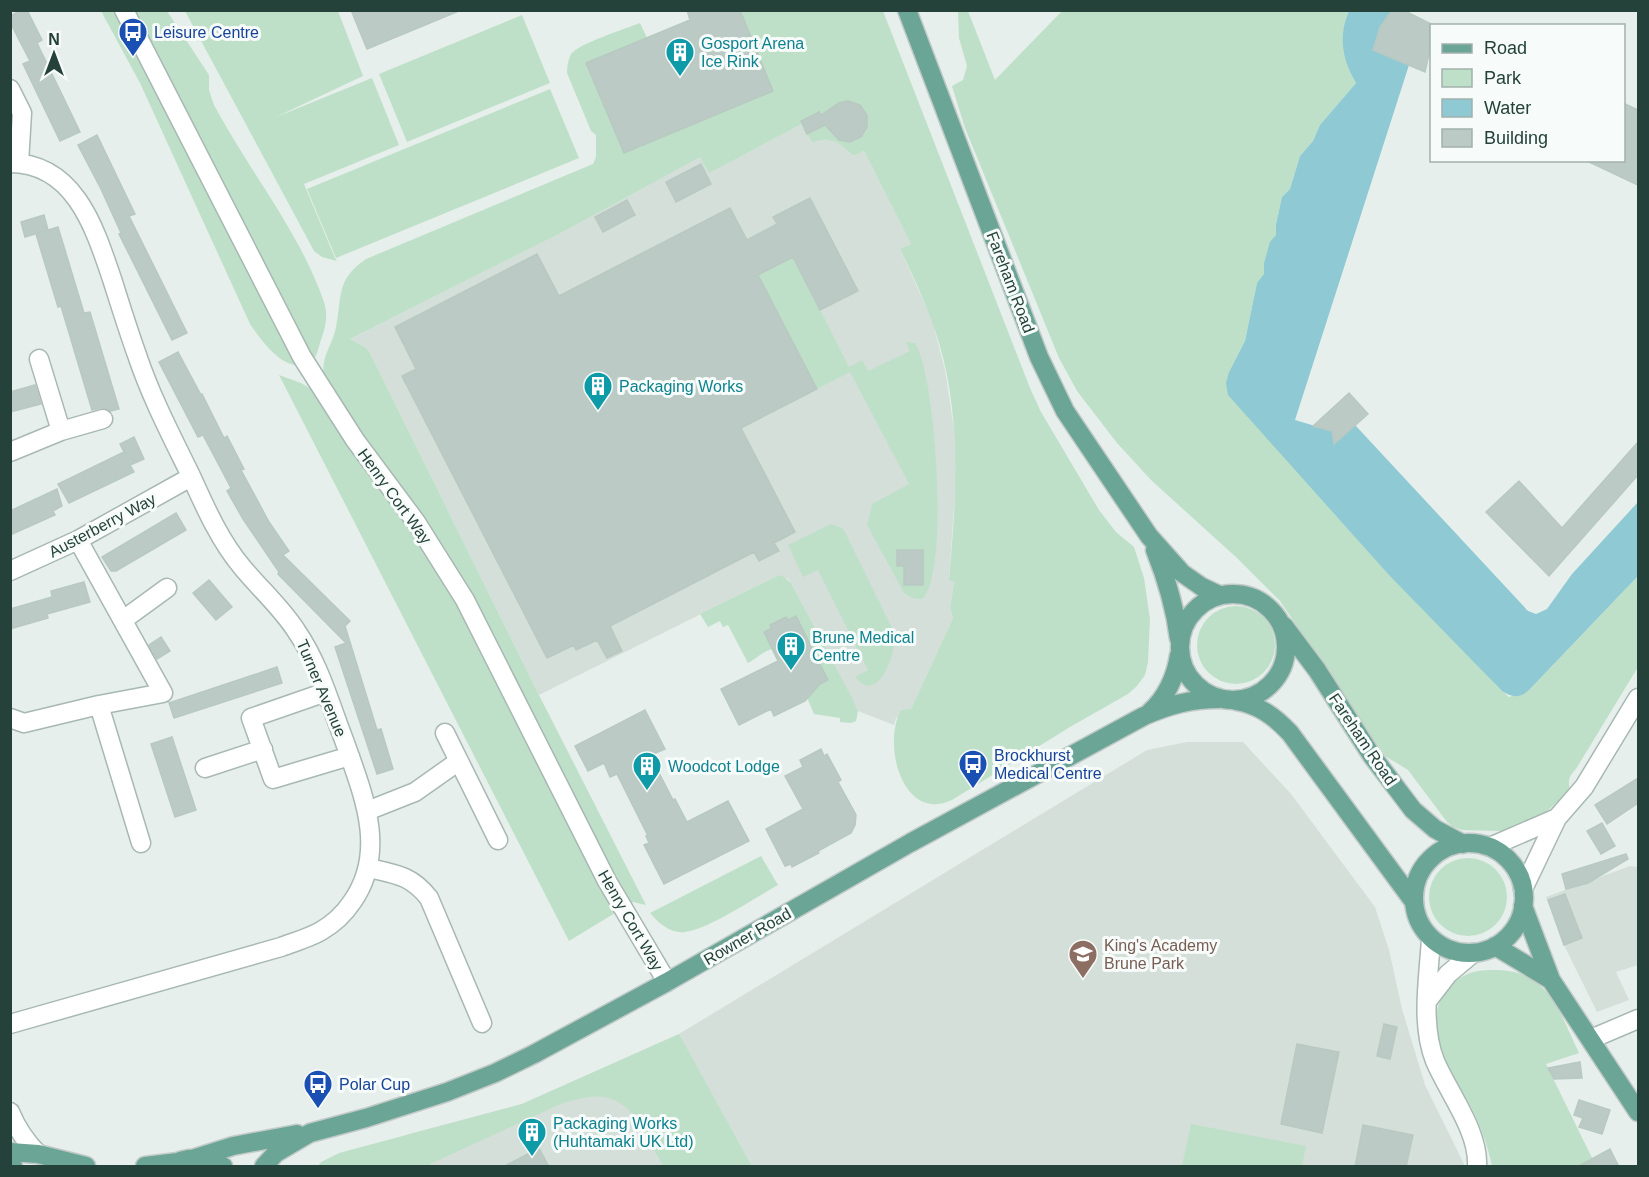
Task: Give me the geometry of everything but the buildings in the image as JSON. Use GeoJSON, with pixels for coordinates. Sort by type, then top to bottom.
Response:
{"type":"FeatureCollection","features":[{"type":"Feature","properties":{"kind":"main road","name":"Fareham Road"},"geometry":{"type":"LineString","coordinates":[[907,10],[1039,357],[1065,411],[1149,536],[1182,573],[1202,587],[1220,595]]}},
{"type":"Feature","properties":{"kind":"main road","name":"Fareham Road"},"geometry":{"type":"LineString","coordinates":[[1149,536],[1170,589],[1179,650]]}},
{"type":"Feature","properties":{"kind":"main road"},"geometry":{"type":"LineString","coordinates":[[1226,700],[1243,700],[1261,693],[1268,687],[1284,664],[1287,645],[1278,618],[1266,605],[1252,597],[1236,594],[1220,595],[1194,610],[1183,627],[1179,650],[1184,669],[1192,682],[1204,693],[1226,700],[1259,707],[1290,733],[1414,902]]}},
{"type":"Feature","properties":{"kind":"main road","name":"Fareham Road"},"geometry":{"type":"LineString","coordinates":[[1278,618],[1317,670],[1372,756],[1413,810],[1435,829],[1463,844]]}},
{"type":"Feature","properties":{"kind":"main road","name":"Rowner Road"},"geometry":{"type":"LineString","coordinates":[[1144,716],[1159,703],[1171,683],[1178,667],[1179,650]]}},
{"type":"Feature","properties":{"kind":"main road","name":"Rowner Road"},"geometry":{"type":"LineString","coordinates":[[264,1167],[276,1153],[302,1136],[475,1082],[534,1054],[667,982],[910,843],[1144,716],[1186,701],[1226,700]]}},
{"type":"Feature","properties":{"kind":"main road"},"geometry":{"type":"LineString","coordinates":[[1523,898],[1518,922],[1508,936],[1495,946],[1473,953],[1451,949],[1431,938],[1419,921],[1414,902],[1416,885],[1422,870],[1433,856],[1447,848],[1463,844],[1477,844],[1490,847],[1506,857],[1517,872],[1523,898],[1551,980],[1638,1112]]}},
{"type":"Feature","properties":{"kind":"main road"},"geometry":{"type":"LineString","coordinates":[[1495,946],[1551,980]]}},
{"type":"Feature","properties":{"kind":"main road","name":"Rowner Road"},"geometry":{"type":"LineString","coordinates":[[145,1167],[180,1162],[233,1146],[337,1126]]}},
{"type":"Feature","properties":{"kind":"main road"},"geometry":{"type":"LineString","coordinates":[[10,1152],[38,1154],[86,1167]]}},
{"type":"Feature","properties":{"kind":"main road"},"geometry":{"type":"LineString","coordinates":[[180,1162],[208,1160],[223,1167]]}},
{"type":"Feature","properties":{"kind":"street","name":"Henry Cort Way"},"geometry":{"type":"LineString","coordinates":[[124,10],[302,357],[355,440],[416,522],[465,600],[607,881],[667,982]]}},
{"type":"Feature","properties":{"kind":"street"},"geometry":{"type":"LineString","coordinates":[[10,89],[22,113],[15,164]]}},
{"type":"Feature","properties":{"kind":"street","name":"Turner Avenue"},"geometry":{"type":"LineString","coordinates":[[10,1024],[281,947],[320,931],[344,914],[359,892],[369,868],[371,844],[367,811],[350,756],[312,657],[297,631],[240,566],[221,537],[191,477],[137,357],[96,230],[80,203],[65,186],[52,176],[33,167],[15,164]]}},
{"type":"Feature","properties":{"kind":"street"},"geometry":{"type":"LineString","coordinates":[[39,359],[61,431]]}},
{"type":"Feature","properties":{"kind":"street"},"geometry":{"type":"LineString","coordinates":[[10,452],[61,431],[103,419]]}},
{"type":"Feature","properties":{"kind":"street","name":"Austerberry Way"},"geometry":{"type":"LineString","coordinates":[[10,571],[78,540],[191,477]]}},
{"type":"Feature","properties":{"kind":"street"},"geometry":{"type":"LineString","coordinates":[[10,718],[24,723],[163,693],[78,540]]}},
{"type":"Feature","properties":{"kind":"street"},"geometry":{"type":"LineString","coordinates":[[123,621],[166,588]]}},
{"type":"Feature","properties":{"kind":"street"},"geometry":{"type":"LineString","coordinates":[[326,692],[251,718],[273,779],[350,756]]}},
{"type":"Feature","properties":{"kind":"street"},"geometry":{"type":"LineString","coordinates":[[1523,898],[1557,818],[1584,788],[1638,699]]}},
{"type":"Feature","properties":{"kind":"street"},"geometry":{"type":"LineString","coordinates":[[99,705],[141,843]]}},
{"type":"Feature","properties":{"kind":"street"},"geometry":{"type":"LineString","coordinates":[[445,734],[498,840]]}},
{"type":"Feature","properties":{"kind":"street"},"geometry":{"type":"LineString","coordinates":[[205,768],[263,749]]}},
{"type":"Feature","properties":{"kind":"street"},"geometry":{"type":"LineString","coordinates":[[367,811],[415,792],[459,761]]}},
{"type":"Feature","properties":{"kind":"street"},"geometry":{"type":"LineString","coordinates":[[1490,847],[1557,818]]}},
{"type":"Feature","properties":{"kind":"street"},"geometry":{"type":"LineString","coordinates":[[369,868],[403,876],[418,885],[429,898],[482,1023]]}},
{"type":"Feature","properties":{"kind":"street"},"geometry":{"type":"LineString","coordinates":[[1431,938],[1427,1032],[1435,1060],[1469,1126],[1478,1167]]}},
{"type":"Feature","properties":{"kind":"street"},"geometry":{"type":"LineString","coordinates":[[1428,1000],[1448,974],[1473,953]]}},
{"type":"Feature","properties":{"kind":"street"},"geometry":{"type":"LineString","coordinates":[[1591,1040],[1638,1019]]}},
{"type":"Feature","properties":{"kind":"street"},"geometry":{"type":"LineString","coordinates":[[10,1112],[15,1126],[26,1143],[38,1154]]}},
{"type":"Feature","properties":{"kind":"shaded area"},"geometry":{"type":"Polygon","coordinates":[[[802,124],[812,143],[819,140],[832,140],[844,146],[853,156],[864,151],[911,244],[900,249],[932,320],[945,370],[954,429],[956,477],[949,580],[954,581],[950,608],[953,618],[911,709],[896,718],[894,725],[858,711],[791,583],[779,575],[539,695],[370,353],[365,347],[350,339],[561,233],[700,156],[709,172],[802,124]]]}},
{"type":"Feature","properties":{"kind":"shaded area","name":"King's Academy Brune Park"},"geometry":{"type":"Polygon","coordinates":[[[1187,742],[1243,742],[1291,794],[1375,907],[1389,950],[1402,1009],[1425,1085],[1464,1166],[752,1166],[690,1055],[745,1166],[318,1166],[409,1134],[522,1104],[679,1034],[1147,750],[1187,742]]]}},
{"type":"Feature","properties":{"kind":"shaded area"},"geometry":{"type":"Polygon","coordinates":[[[1630,866],[1638,867],[1638,965],[1616,972],[1629,1000],[1597,1012],[1564,945],[1546,897],[1630,866]]]}},
{"type":"Feature","properties":{"kind":"green space"},"geometry":{"type":"Polygon","coordinates":[[[101,11],[167,11],[209,75],[209,90],[214,105],[302,252],[324,302],[325,328],[317,354],[310,362],[297,365],[281,359],[266,346],[250,324],[140,83],[101,11]]]}},
{"type":"Feature","properties":{"kind":"green space"},"geometry":{"type":"Polygon","coordinates":[[[185,11],[338,11],[363,76],[276,117],[372,78],[399,145],[304,184],[337,261],[322,257],[314,251],[185,11]]]}},
{"type":"Feature","properties":{"kind":"green space"},"geometry":{"type":"Polygon","coordinates":[[[712,11],[883,11],[1041,412],[1099,510],[1116,532],[1134,547],[1144,578],[1150,619],[1148,662],[1145,675],[1128,694],[952,800],[935,804],[920,800],[909,791],[896,759],[894,742],[896,725],[901,710],[911,709],[953,618],[950,608],[954,582],[949,580],[955,491],[954,431],[946,372],[931,319],[900,249],[911,244],[864,151],[853,156],[844,147],[830,140],[812,143],[802,124],[709,173],[700,157],[561,233],[350,339],[365,347],[370,353],[646,905],[633,902],[569,941],[279,375],[301,383],[318,393],[325,358],[335,332],[344,283],[356,267],[366,259],[593,164],[596,157],[596,135],[591,131],[567,73],[571,54],[593,41],[640,23],[647,38],[712,11]]]}},
{"type":"Feature","properties":{"kind":"green space"},"geometry":{"type":"Polygon","coordinates":[[[958,11],[968,11],[995,80],[1062,11],[1349,11],[1343,38],[1345,57],[1356,83],[1320,125],[1313,141],[1300,156],[1290,189],[1282,197],[1276,235],[1264,263],[1265,274],[1257,283],[1245,341],[1229,372],[1480,668],[1509,697],[1529,690],[1638,576],[1638,667],[1570,777],[1570,791],[1547,811],[1516,829],[1501,831],[1462,830],[1447,822],[1408,770],[1385,756],[1280,601],[1237,558],[1151,480],[1117,443],[1077,391],[1059,358],[965,128],[952,86],[963,80],[967,66],[959,38],[958,11]]]}},
{"type":"Feature","properties":{"kind":"green space"},"geometry":{"type":"Polygon","coordinates":[[[522,15],[550,83],[407,142],[379,74],[522,15]]]}},
{"type":"Feature","properties":{"kind":"green space"},"geometry":{"type":"Polygon","coordinates":[[[550,89],[579,158],[336,258],[307,189],[550,89]]]}},
{"type":"Feature","properties":{"kind":"green space"},"geometry":{"type":"Polygon","coordinates":[[[790,250],[849,367],[862,360],[868,371],[910,351],[906,342],[915,343],[929,393],[937,474],[936,554],[931,583],[922,599],[912,598],[904,593],[867,525],[872,504],[909,484],[850,372],[817,389],[758,275],[780,264],[790,250]]]}},
{"type":"Feature","properties":{"kind":"green space"},"geometry":{"type":"Polygon","coordinates":[[[831,524],[842,528],[845,532],[894,632],[893,652],[885,673],[879,681],[871,685],[863,684],[855,677],[868,670],[818,570],[803,577],[788,545],[831,524]]]}},
{"type":"Feature","properties":{"kind":"green space"},"geometry":{"type":"Polygon","coordinates":[[[779,575],[791,583],[852,698],[858,711],[856,721],[840,722],[840,718],[814,714],[802,686],[773,649],[748,663],[728,625],[723,627],[720,621],[708,627],[700,614],[779,575]]]}},
{"type":"Feature","properties":{"kind":"green space"},"geometry":{"type":"Polygon","coordinates":[[[1228,606],[1244,606],[1258,612],[1269,623],[1275,637],[1275,653],[1269,667],[1258,678],[1244,684],[1228,684],[1214,678],[1203,667],[1197,653],[1197,637],[1203,623],[1214,612],[1228,606]]]}},
{"type":"Feature","properties":{"kind":"green space"},"geometry":{"type":"Polygon","coordinates":[[[761,856],[778,885],[719,919],[695,930],[680,932],[665,927],[650,913],[761,856]]]}},
{"type":"Feature","properties":{"kind":"green space"},"geometry":{"type":"Polygon","coordinates":[[[1460,858],[1476,858],[1490,864],[1501,875],[1507,889],[1507,905],[1501,919],[1490,930],[1476,936],[1460,936],[1446,930],[1435,919],[1429,905],[1429,889],[1435,875],[1446,864],[1460,858]]]}},
{"type":"Feature","properties":{"kind":"green space"},"geometry":{"type":"Polygon","coordinates":[[[1496,970],[1514,972],[1528,977],[1550,996],[1558,1009],[1579,1053],[1546,1064],[1596,1166],[1492,1166],[1475,1116],[1440,1048],[1436,1019],[1440,1000],[1451,985],[1471,973],[1496,970]]]}},
{"type":"Feature","properties":{"kind":"green space"},"geometry":{"type":"Polygon","coordinates":[[[679,1034],[752,1166],[663,1166],[643,1130],[624,1105],[596,1096],[577,1099],[554,1107],[426,1166],[318,1166],[321,1162],[339,1153],[522,1104],[679,1034]]]}},
{"type":"Feature","properties":{"kind":"green space"},"geometry":{"type":"Polygon","coordinates":[[[1191,1124],[1306,1146],[1302,1166],[1182,1166],[1191,1124]]]}},
{"type":"Feature","properties":{"kind":"water"},"geometry":{"type":"Polygon","coordinates":[[[1349,11],[1392,11],[1409,65],[1295,420],[1332,431],[1334,444],[1355,425],[1528,611],[1536,614],[1547,609],[1572,574],[1638,502],[1638,576],[1529,690],[1519,696],[1509,695],[1502,691],[1389,575],[1228,395],[1226,383],[1229,372],[1245,341],[1257,283],[1264,274],[1264,263],[1270,242],[1276,235],[1282,197],[1290,189],[1300,156],[1313,141],[1320,125],[1356,83],[1347,65],[1343,47],[1343,29],[1349,11]]]}},
{"type":"Feature","properties":{"kind":"place","name":"Leisure Centre"},"geometry":{"type":"Point","coordinates":[133,58]}},
{"type":"Feature","properties":{"kind":"place","name":"Gosport Arena Ice Rink"},"geometry":{"type":"Point","coordinates":[680,78]}},
{"type":"Feature","properties":{"kind":"place","name":"Packaging Works"},"geometry":{"type":"Point","coordinates":[598,412]}},
{"type":"Feature","properties":{"kind":"place","name":"Brune Medical Centre"},"geometry":{"type":"Point","coordinates":[791,672]}},
{"type":"Feature","properties":{"kind":"place","name":"Brockhurst Medical Centre"},"geometry":{"type":"Point","coordinates":[973,790]}},
{"type":"Feature","properties":{"kind":"place","name":"Woodcot Lodge"},"geometry":{"type":"Point","coordinates":[647,792]}},
{"type":"Feature","properties":{"kind":"place","name":"King's Academy Brune Park"},"geometry":{"type":"Point","coordinates":[1083,980]}},
{"type":"Feature","properties":{"kind":"place","name":"Polar Cup"},"geometry":{"type":"Point","coordinates":[318,1110]}},
{"type":"Feature","properties":{"kind":"place","name":"Packaging Works (Huhtamaki UK Ltd)"},"geometry":{"type":"Point","coordinates":[532,1158]}}]}
